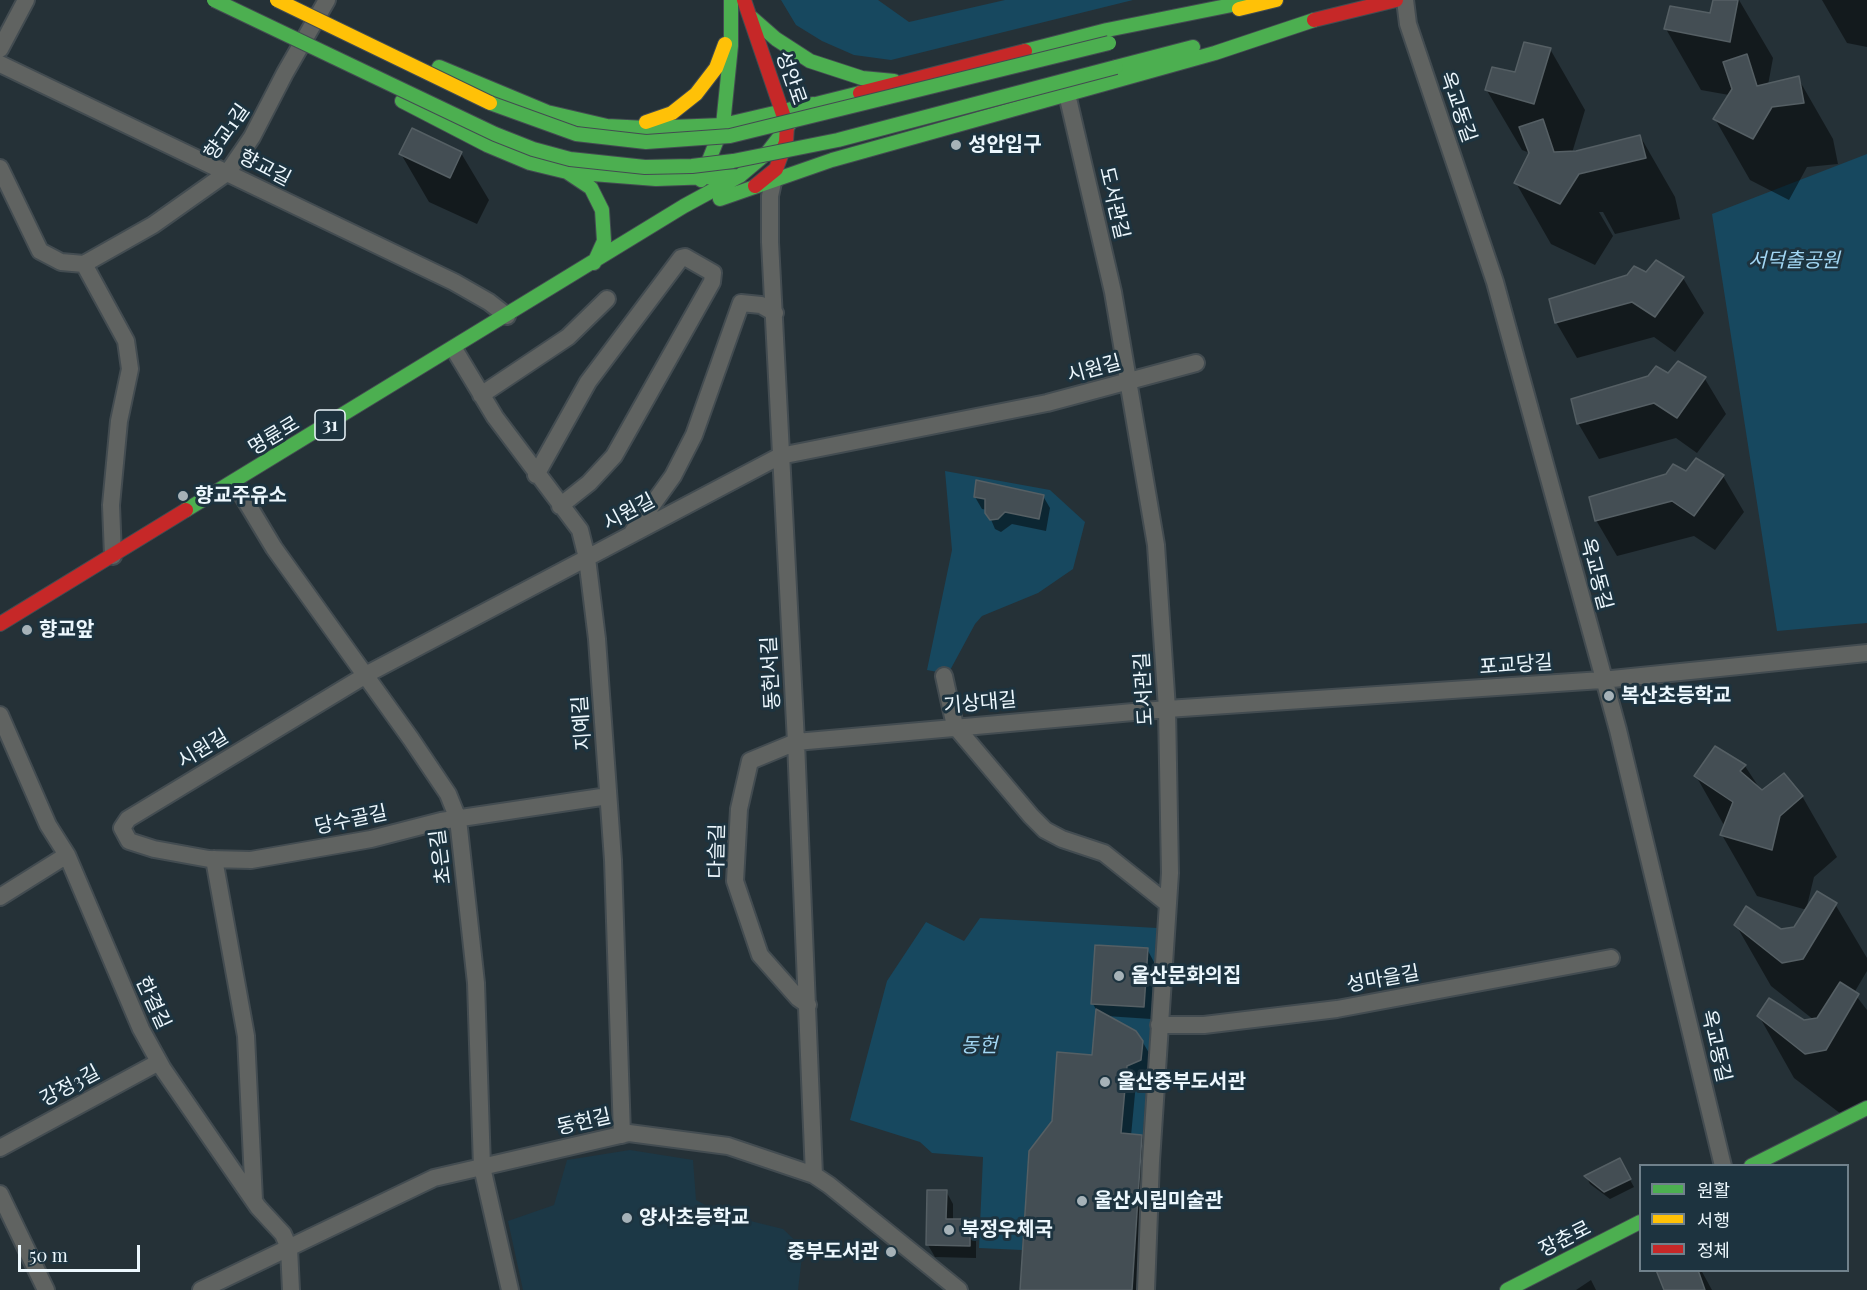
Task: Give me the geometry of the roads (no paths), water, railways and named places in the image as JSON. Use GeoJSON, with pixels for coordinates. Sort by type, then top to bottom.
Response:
{"type":"FeatureCollection","features":[{"type":"Feature","properties":{"kind":"main road"},"geometry":{"type":"LineString","coordinates":[[214,0],[365,77],[487,145],[530,163],[567,172],[622,178],[702,179],[774,175],[1215,52],[1320,18]]}},
{"type":"Feature","properties":{"kind":"main road"},"geometry":{"type":"LineString","coordinates":[[277,0],[381,46],[538,109],[579,121],[646,129],[723,125],[816,104],[1107,30],[1257,0]]}},
{"type":"Feature","properties":{"kind":"main road"},"geometry":{"type":"LineString","coordinates":[[284,0],[381,46],[505,110],[542,124],[606,139],[646,142],[700,139],[773,127],[1276,0]]}},
{"type":"Feature","properties":{"kind":"main road","name":"성안로"},"geometry":{"type":"LineString","coordinates":[[744,0],[787,126],[786,142],[774,175]]}},
{"type":"Feature","properties":{"kind":"main road"},"geometry":{"type":"LineString","coordinates":[[365,77],[533,149],[603,164],[692,166],[733,161],[838,140],[1116,67],[1396,0]]}},
{"type":"Feature","properties":{"kind":"main road"},"geometry":{"type":"LineString","coordinates":[[607,126],[655,120],[672,113],[696,94],[716,68],[723,52],[732,5]]}},
{"type":"Feature","properties":{"kind":"main road"},"geometry":{"type":"LineString","coordinates":[[684,206],[702,179],[723,125],[731,46],[732,5]]}},
{"type":"Feature","properties":{"kind":"main road"},"geometry":{"type":"LineString","coordinates":[[749,14],[776,39],[819,64],[862,78],[904,81]]}},
{"type":"Feature","properties":{"kind":"main road"},"geometry":{"type":"LineString","coordinates":[[658,224],[684,206],[741,176],[767,153],[787,126],[816,104]]}},
{"type":"Feature","properties":{"kind":"main road"},"geometry":{"type":"LineString","coordinates":[[787,126],[792,141],[800,150],[812,157],[832,160]]}},
{"type":"Feature","properties":{"kind":"main road"},"geometry":{"type":"LineString","coordinates":[[567,172],[591,188],[602,210],[604,241],[594,263]]}},
{"type":"Feature","properties":{"kind":"main road"},"geometry":{"type":"LineString","coordinates":[[658,224],[749,190],[774,175]]}},
{"type":"Feature","properties":{"kind":"main road","name":"명륜로"},"geometry":{"type":"LineString","coordinates":[[0,624],[658,224]]}},
{"type":"Feature","properties":{"kind":"main road"},"geometry":{"type":"LineString","coordinates":[[1756,1164],[1867,1107]]}},
{"type":"Feature","properties":{"kind":"main road","name":"장춘로"},"geometry":{"type":"LineString","coordinates":[[1507,1290],[1639,1223]]}},
{"type":"Feature","properties":{"kind":"street"},"geometry":{"type":"LineString","coordinates":[[0,49],[26,0]]}},
{"type":"Feature","properties":{"kind":"street","name":"향교1길"},"geometry":{"type":"LineString","coordinates":[[84,264],[153,225],[228,172],[252,137],[327,0]]}},
{"type":"Feature","properties":{"kind":"street","name":"옥교동길"},"geometry":{"type":"LineString","coordinates":[[1405,0],[1408,24],[1496,282],[1675,958],[1723,1164]]}},
{"type":"Feature","properties":{"kind":"street","name":"향교길"},"geometry":{"type":"LineString","coordinates":[[0,64],[454,282],[489,302],[507,316]]}},
{"type":"Feature","properties":{"kind":"street","name":"도서관길"},"geometry":{"type":"LineString","coordinates":[[1067,94],[1113,292],[1156,545],[1167,709],[1170,873],[1146,1290]]}},
{"type":"Feature","properties":{"kind":"street"},"geometry":{"type":"LineString","coordinates":[[0,168],[40,251],[61,262],[84,264],[126,342],[130,369],[119,421],[111,505],[113,556]]}},
{"type":"Feature","properties":{"kind":"street","name":"동헌서길"},"geometry":{"type":"LineString","coordinates":[[774,175],[770,211],[814,1176]]}},
{"type":"Feature","properties":{"kind":"street"},"geometry":{"type":"LineString","coordinates":[[536,475],[588,382],[681,258],[685,257],[713,273],[712,282],[614,456],[589,483],[560,506]]}},
{"type":"Feature","properties":{"kind":"street"},"geometry":{"type":"LineString","coordinates":[[481,395],[568,337],[608,299]]}},
{"type":"Feature","properties":{"kind":"street"},"geometry":{"type":"LineString","coordinates":[[629,536],[673,476],[694,435],[741,303],[761,305],[775,313]]}},
{"type":"Feature","properties":{"kind":"street","name":"지예길"},"geometry":{"type":"LineString","coordinates":[[454,349],[481,395],[536,475],[580,530],[587,558],[597,639],[608,796],[622,1135]]}},
{"type":"Feature","properties":{"kind":"street","name":"시원길"},"geometry":{"type":"LineString","coordinates":[[128,819],[365,675],[780,456],[950,425],[1047,403],[1196,363]]}},
{"type":"Feature","properties":{"kind":"street","name":"초은길"},"geometry":{"type":"LineString","coordinates":[[235,483],[274,548],[448,794],[458,819],[476,983],[482,1167],[510,1290]]}},
{"type":"Feature","properties":{"kind":"street","name":"포교당길"},"geometry":{"type":"LineString","coordinates":[[1167,709],[1602,680],[1867,653]]}},
{"type":"Feature","properties":{"kind":"street"},"geometry":{"type":"LineString","coordinates":[[944,676],[955,726],[1045,830],[1104,853],[1168,904]]}},
{"type":"Feature","properties":{"kind":"street","name":"기상대길"},"geometry":{"type":"LineString","coordinates":[[796,742],[955,726],[1167,709]]}},
{"type":"Feature","properties":{"kind":"street","name":"한결길"},"geometry":{"type":"LineString","coordinates":[[0,715],[48,825],[67,855],[101,940],[159,1062],[254,1201],[283,1234],[290,1248]]}},
{"type":"Feature","properties":{"kind":"street","name":"다슬길"},"geometry":{"type":"LineString","coordinates":[[796,742],[750,761],[739,809],[735,881],[760,955],[798,998],[808,1005]]}},
{"type":"Feature","properties":{"kind":"street","name":"당수골길"},"geometry":{"type":"LineString","coordinates":[[128,819],[122,828],[129,841],[154,849],[214,859],[251,860],[458,819],[608,796]]}},
{"type":"Feature","properties":{"kind":"street"},"geometry":{"type":"LineString","coordinates":[[0,897],[67,855]]}},
{"type":"Feature","properties":{"kind":"street"},"geometry":{"type":"LineString","coordinates":[[214,859],[246,1036],[254,1201]]}},
{"type":"Feature","properties":{"kind":"street","name":"성마을길"},"geometry":{"type":"LineString","coordinates":[[1160,1025],[1204,1025],[1337,1009],[1611,958]]}},
{"type":"Feature","properties":{"kind":"street","name":"강정3길"},"geometry":{"type":"LineString","coordinates":[[0,1148],[159,1062]]}},
{"type":"Feature","properties":{"kind":"street","name":"동헌길"},"geometry":{"type":"LineString","coordinates":[[201,1290],[434,1178],[629,1133],[728,1146],[814,1176],[829,1185],[959,1290]]}},
{"type":"Feature","properties":{"kind":"street"},"geometry":{"type":"LineString","coordinates":[[0,1194],[46,1290]]}},
{"type":"Feature","properties":{"kind":"street"},"geometry":{"type":"LineString","coordinates":[[290,1248],[291,1290]]}},
{"type":"Feature","properties":{"kind":"place","name":"성안입구"},"geometry":{"type":"Point","coordinates":[956,145]}},
{"type":"Feature","properties":{"kind":"place","name":"향교주유소"},"geometry":{"type":"Point","coordinates":[183,496]}},
{"type":"Feature","properties":{"kind":"place","name":"향교앞"},"geometry":{"type":"Point","coordinates":[27,630]}},
{"type":"Feature","properties":{"kind":"place","name":"복산초등학교"},"geometry":{"type":"Point","coordinates":[1609,696]}},
{"type":"Feature","properties":{"kind":"place","name":"울산문화의집"},"geometry":{"type":"Point","coordinates":[1119,976]}},
{"type":"Feature","properties":{"kind":"place","name":"울산중부도서관"},"geometry":{"type":"Point","coordinates":[1105,1082]}},
{"type":"Feature","properties":{"kind":"place","name":"울산시립미술관"},"geometry":{"type":"Point","coordinates":[1082,1201]}},
{"type":"Feature","properties":{"kind":"place","name":"양사초등학교"},"geometry":{"type":"Point","coordinates":[627,1218]}},
{"type":"Feature","properties":{"kind":"place","name":"북정우체국"},"geometry":{"type":"Point","coordinates":[949,1230]}},
{"type":"Feature","properties":{"kind":"place","name":"중부도서관"},"geometry":{"type":"Point","coordinates":[891,1252]}},
{"type":"Feature","properties":{"kind":"park label","name":"서덕출공원"},"geometry":{"type":"Point","coordinates":[1794,261]}},
{"type":"Feature","properties":{"kind":"park label","name":"동헌"},"geometry":{"type":"Point","coordinates":[979,1046]}}]}
